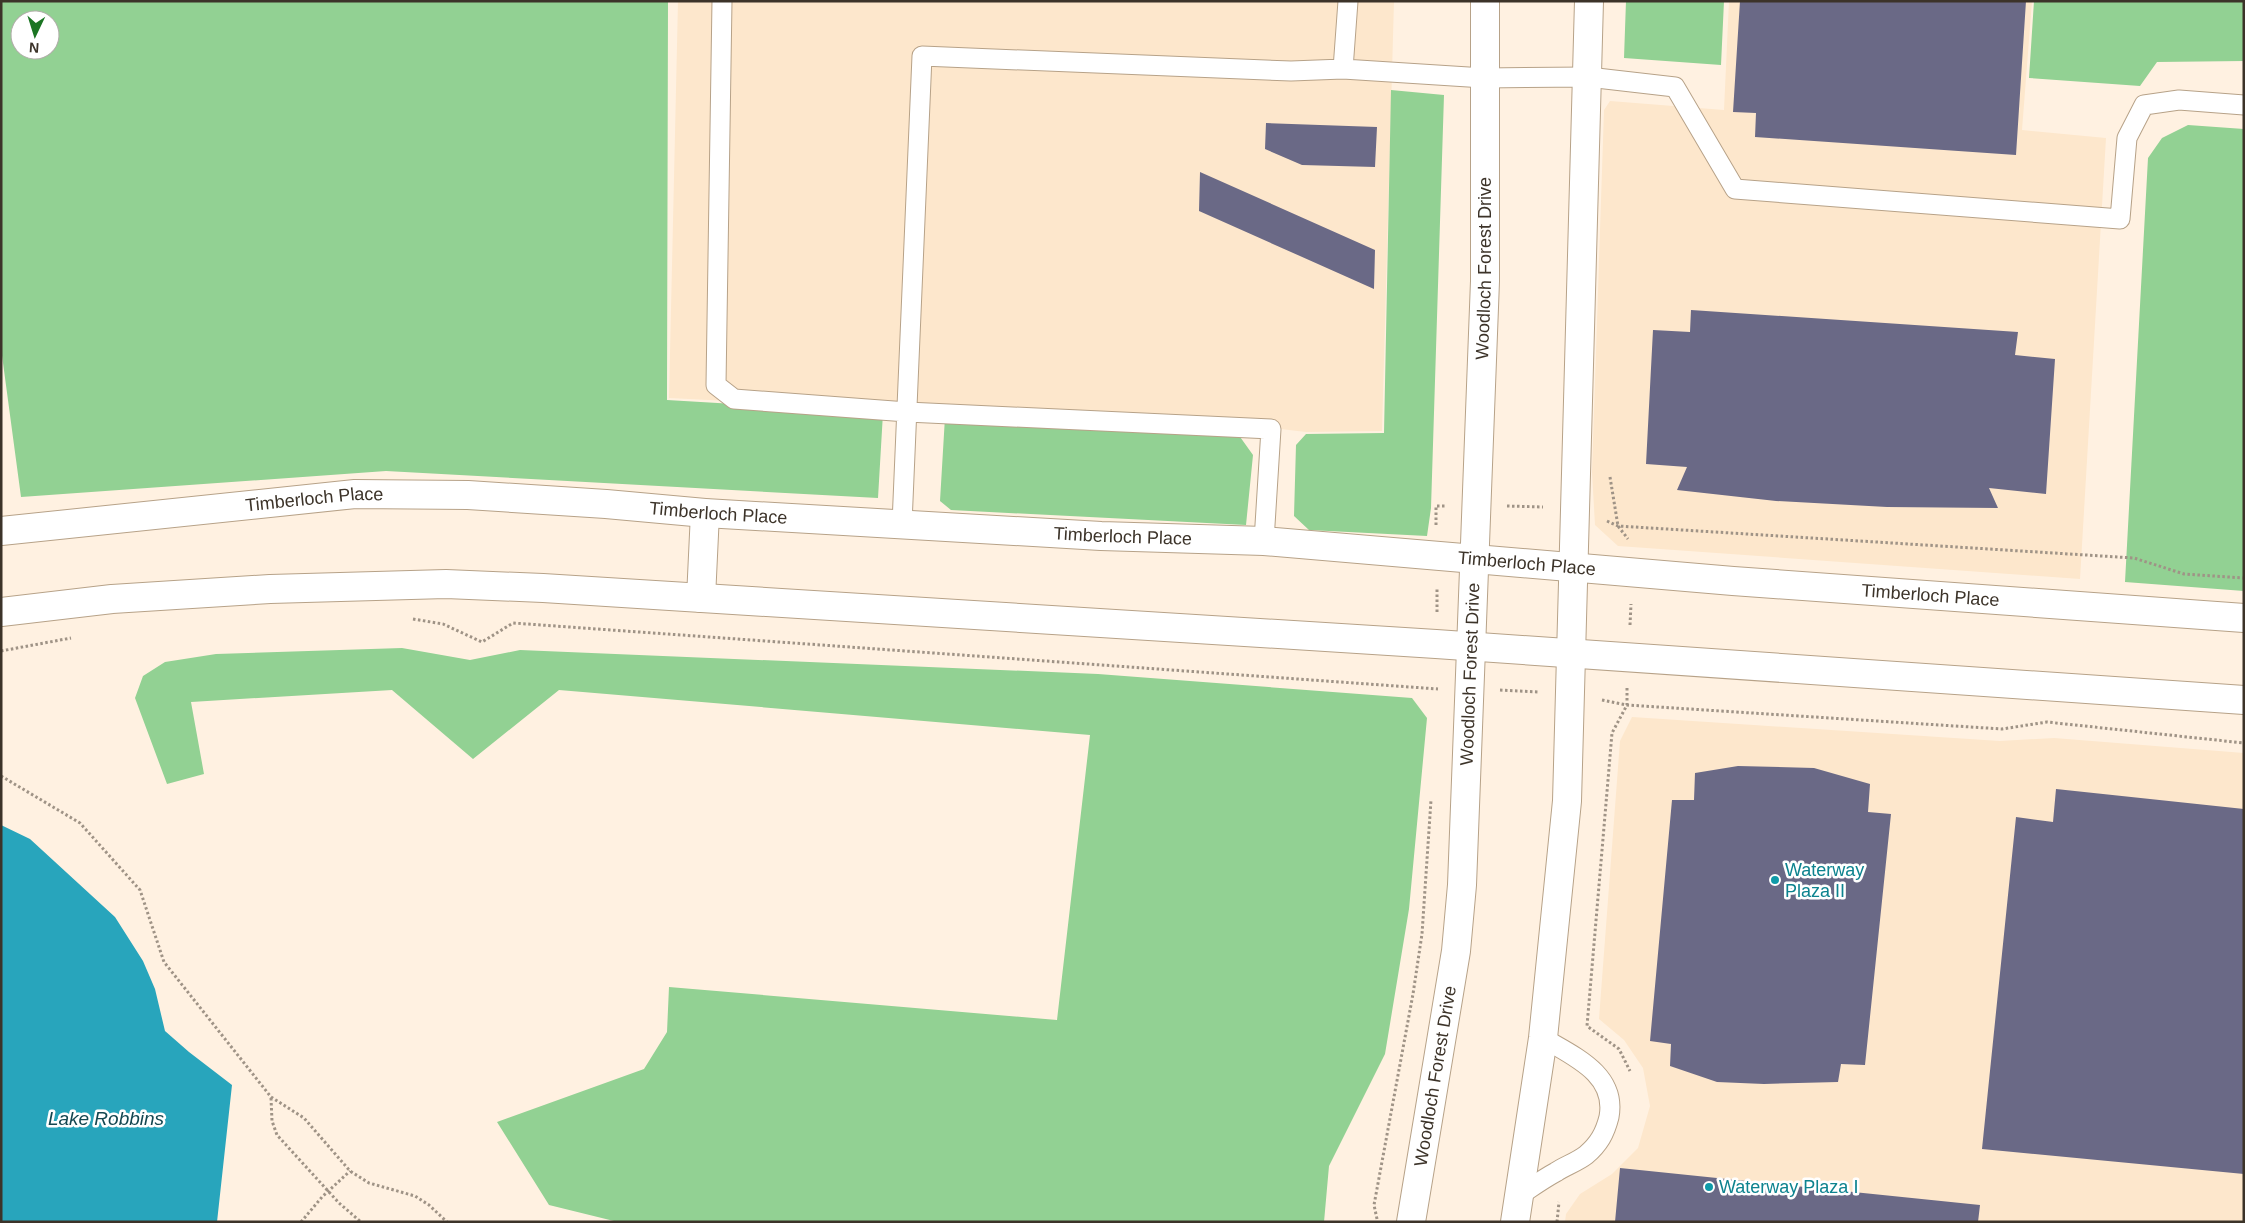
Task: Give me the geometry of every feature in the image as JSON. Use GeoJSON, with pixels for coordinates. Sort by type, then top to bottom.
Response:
{"type":"FeatureCollection","features":[{"type":"Feature","properties":{"kind":"street","name":"Woodloch Forest Drive"},"geometry":{"type":"LineString","coordinates":[[1411,1222],[1456,952],[1462,885],[1485,282],[1485,1]]}},
{"type":"Feature","properties":{"kind":"street"},"geometry":{"type":"LineString","coordinates":[[1516,1222],[1543,1038],[1567,802],[1589,1]]}},
{"type":"Feature","properties":{"kind":"street","name":"Timberloch Place"},"geometry":{"type":"LineString","coordinates":[[1,531],[355,494],[478,496],[606,504],[706,513],[1101,536],[1264,542],[1633,573],[2100,609],[2244,618]]}},
{"type":"Feature","properties":{"kind":"street"},"geometry":{"type":"LineString","coordinates":[[700,598],[706,513]]}},
{"type":"Feature","properties":{"kind":"street"},"geometry":{"type":"LineString","coordinates":[[1,612],[112,600],[354,586],[446,584],[1472,646],[2244,700]]}},
{"type":"Feature","properties":{"kind":"lane"},"geometry":{"type":"LineString","coordinates":[[722,1],[716,385],[734,399],[907,412],[1271,429],[1264,542]]}},
{"type":"Feature","properties":{"kind":"lane"},"geometry":{"type":"LineString","coordinates":[[1343,69],[1348,1]]}},
{"type":"Feature","properties":{"kind":"lane"},"geometry":{"type":"LineString","coordinates":[[902,524],[922,56],[1291,71],[1343,69],[1484,78],[1588,76],[1675,87],[1735,189],[2120,219],[2127,138],[2144,106],[2179,100],[2244,105]]}},
{"type":"Feature","properties":{"kind":"lane"},"geometry":{"type":"LineString","coordinates":[[1520,1195],[1590,1151],[1601,1141],[1609,1113],[1610,1101],[1607,1087],[1596,1073],[1543,1038]]}},
{"type":"Feature","properties":{"kind":"path"},"geometry":{"type":"LineString","coordinates":[[1437,698],[1436,506],[1477,505],[1576,509],[1618,526],[2134,558],[2184,574],[2244,578]]}},
{"type":"Feature","properties":{"kind":"path"},"geometry":{"type":"LineString","coordinates":[[1618,526],[1633,545],[1627,705],[1612,733],[1587,1026],[1619,1049],[1633,1077]]}},
{"type":"Feature","properties":{"kind":"path"},"geometry":{"type":"LineString","coordinates":[[406,618],[443,624],[482,642],[513,623],[1438,689],[1470,688],[1569,694],[1627,705],[2002,729],[2047,722],[2244,743]]}},
{"type":"Feature","properties":{"kind":"path"},"geometry":{"type":"LineString","coordinates":[[1,650],[78,637]]}},
{"type":"Feature","properties":{"kind":"path"},"geometry":{"type":"LineString","coordinates":[[1,776],[80,823],[140,890],[164,962],[271,1097],[304,1118],[350,1171],[370,1183],[415,1196],[429,1205],[447,1222]]}},
{"type":"Feature","properties":{"kind":"path"},"geometry":{"type":"LineString","coordinates":[[1378,1222],[1374,1206],[1414,994],[1422,934],[1431,799]]}},
{"type":"Feature","properties":{"kind":"path"},"geometry":{"type":"LineString","coordinates":[[271,1097],[272,1121],[277,1134],[339,1203],[361,1222]]}},
{"type":"Feature","properties":{"kind":"path"},"geometry":{"type":"LineString","coordinates":[[302,1222],[304,1216],[350,1171]]}},
{"type":"Feature","properties":{"kind":"path"},"geometry":{"type":"LineString","coordinates":[[1557,1222],[1559,1199]]}},
{"type":"Feature","properties":{"kind":"shaded area"},"geometry":{"type":"Polygon","coordinates":[[[678,1],[1394,1],[1382,431],[1306,432],[1272,428],[669,398],[678,1]]]}},
{"type":"Feature","properties":{"kind":"shaded area"},"geometry":{"type":"Polygon","coordinates":[[[1729,1],[2032,1],[2022,130],[2106,138],[2080,579],[1618,546],[1595,525],[1592,472],[1604,110],[1610,101],[1724,110],[1729,1]]]}},
{"type":"Feature","properties":{"kind":"shaded area"},"geometry":{"type":"Polygon","coordinates":[[[1632,717],[2000,741],[2054,738],[2244,753],[2244,1222],[1565,1222],[1566,1214],[1580,1194],[1612,1174],[1638,1148],[1650,1106],[1643,1068],[1624,1040],[1599,1019],[1620,741],[1632,717]]]}},
{"type":"Feature","properties":{"kind":"green space"},"geometry":{"type":"Polygon","coordinates":[[[1,1],[668,1],[667,400],[883,413],[878,498],[386,471],[21,497],[1,348],[1,1]]]}},
{"type":"Feature","properties":{"kind":"green space"},"geometry":{"type":"Polygon","coordinates":[[[1626,1],[1724,1],[1721,65],[1624,58],[1626,1]]]}},
{"type":"Feature","properties":{"kind":"green space"},"geometry":{"type":"Polygon","coordinates":[[[2034,1],[2244,1],[2244,61],[2157,62],[2140,86],[2029,78],[2034,1]]]}},
{"type":"Feature","properties":{"kind":"green space"},"geometry":{"type":"Polygon","coordinates":[[[1391,90],[1444,95],[1431,508],[1427,536],[1309,530],[1294,516],[1296,445],[1306,434],[1384,433],[1391,90]]]}},
{"type":"Feature","properties":{"kind":"green space"},"geometry":{"type":"Polygon","coordinates":[[[2188,125],[2244,129],[2244,591],[2125,582],[2148,158],[2162,138],[2188,125]]]}},
{"type":"Feature","properties":{"kind":"green space"},"geometry":{"type":"Polygon","coordinates":[[[945,417],[1238,434],[1253,455],[1246,525],[951,510],[940,501],[945,417]]]}},
{"type":"Feature","properties":{"kind":"green space"},"geometry":{"type":"Polygon","coordinates":[[[402,648],[470,660],[520,650],[1098,674],[1412,698],[1427,718],[1409,909],[1385,1054],[1329,1166],[1324,1222],[618,1222],[549,1205],[497,1122],[644,1069],[667,1032],[669,987],[1057,1020],[1090,735],[559,690],[473,759],[392,690],[191,702],[204,774],[167,784],[135,698],[143,676],[165,662],[216,654],[402,648]]]}},
{"type":"Feature","properties":{"kind":"water","name":"Lake Robbins"},"geometry":{"type":"Polygon","coordinates":[[[1,825],[30,839],[115,917],[143,961],[155,989],[165,1031],[232,1085],[217,1222],[1,1222],[1,825]]]}},
{"type":"Feature","properties":{"kind":"building"},"geometry":{"type":"Polygon","coordinates":[[[1740,1],[2026,1],[2016,155],[1755,137],[1756,113],[1733,112],[1740,1]]]}},
{"type":"Feature","properties":{"kind":"building"},"geometry":{"type":"Polygon","coordinates":[[[1266,123],[1377,127],[1375,167],[1302,165],[1265,149],[1266,123]]]}},
{"type":"Feature","properties":{"kind":"building"},"geometry":{"type":"Polygon","coordinates":[[[1200,172],[1375,250],[1374,289],[1199,211],[1200,172]]]}},
{"type":"Feature","properties":{"kind":"building"},"geometry":{"type":"Polygon","coordinates":[[[1691,310],[2018,332],[2015,355],[2055,359],[2046,494],[1989,488],[1998,508],[1887,507],[1776,501],[1677,490],[1687,467],[1646,464],[1653,330],[1690,332],[1691,310]]]}},
{"type":"Feature","properties":{"kind":"building","name":"Waterway Plaza II"},"geometry":{"type":"Polygon","coordinates":[[[1738,766],[1814,768],[1870,784],[1868,812],[1891,814],[1865,1065],[1841,1064],[1838,1082],[1764,1084],[1717,1082],[1670,1066],[1671,1044],[1650,1041],[1672,800],[1694,800],[1695,773],[1738,766]]]}},
{"type":"Feature","properties":{"kind":"building"},"geometry":{"type":"Polygon","coordinates":[[[2056,789],[2244,809],[2244,1174],[1982,1149],[2016,817],[2053,822],[2056,789]]]}},
{"type":"Feature","properties":{"kind":"building","name":"Waterway Plaza I"},"geometry":{"type":"Polygon","coordinates":[[[1620,1168],[1980,1205],[1978,1222],[1615,1222],[1620,1168]]]}},
{"type":"Feature","properties":{"kind":"place","name":"Waterway Plaza II"},"geometry":{"type":"Point","coordinates":[1775,880]}},
{"type":"Feature","properties":{"kind":"place","name":"Waterway Plaza I"},"geometry":{"type":"Point","coordinates":[1709,1187]}}]}
